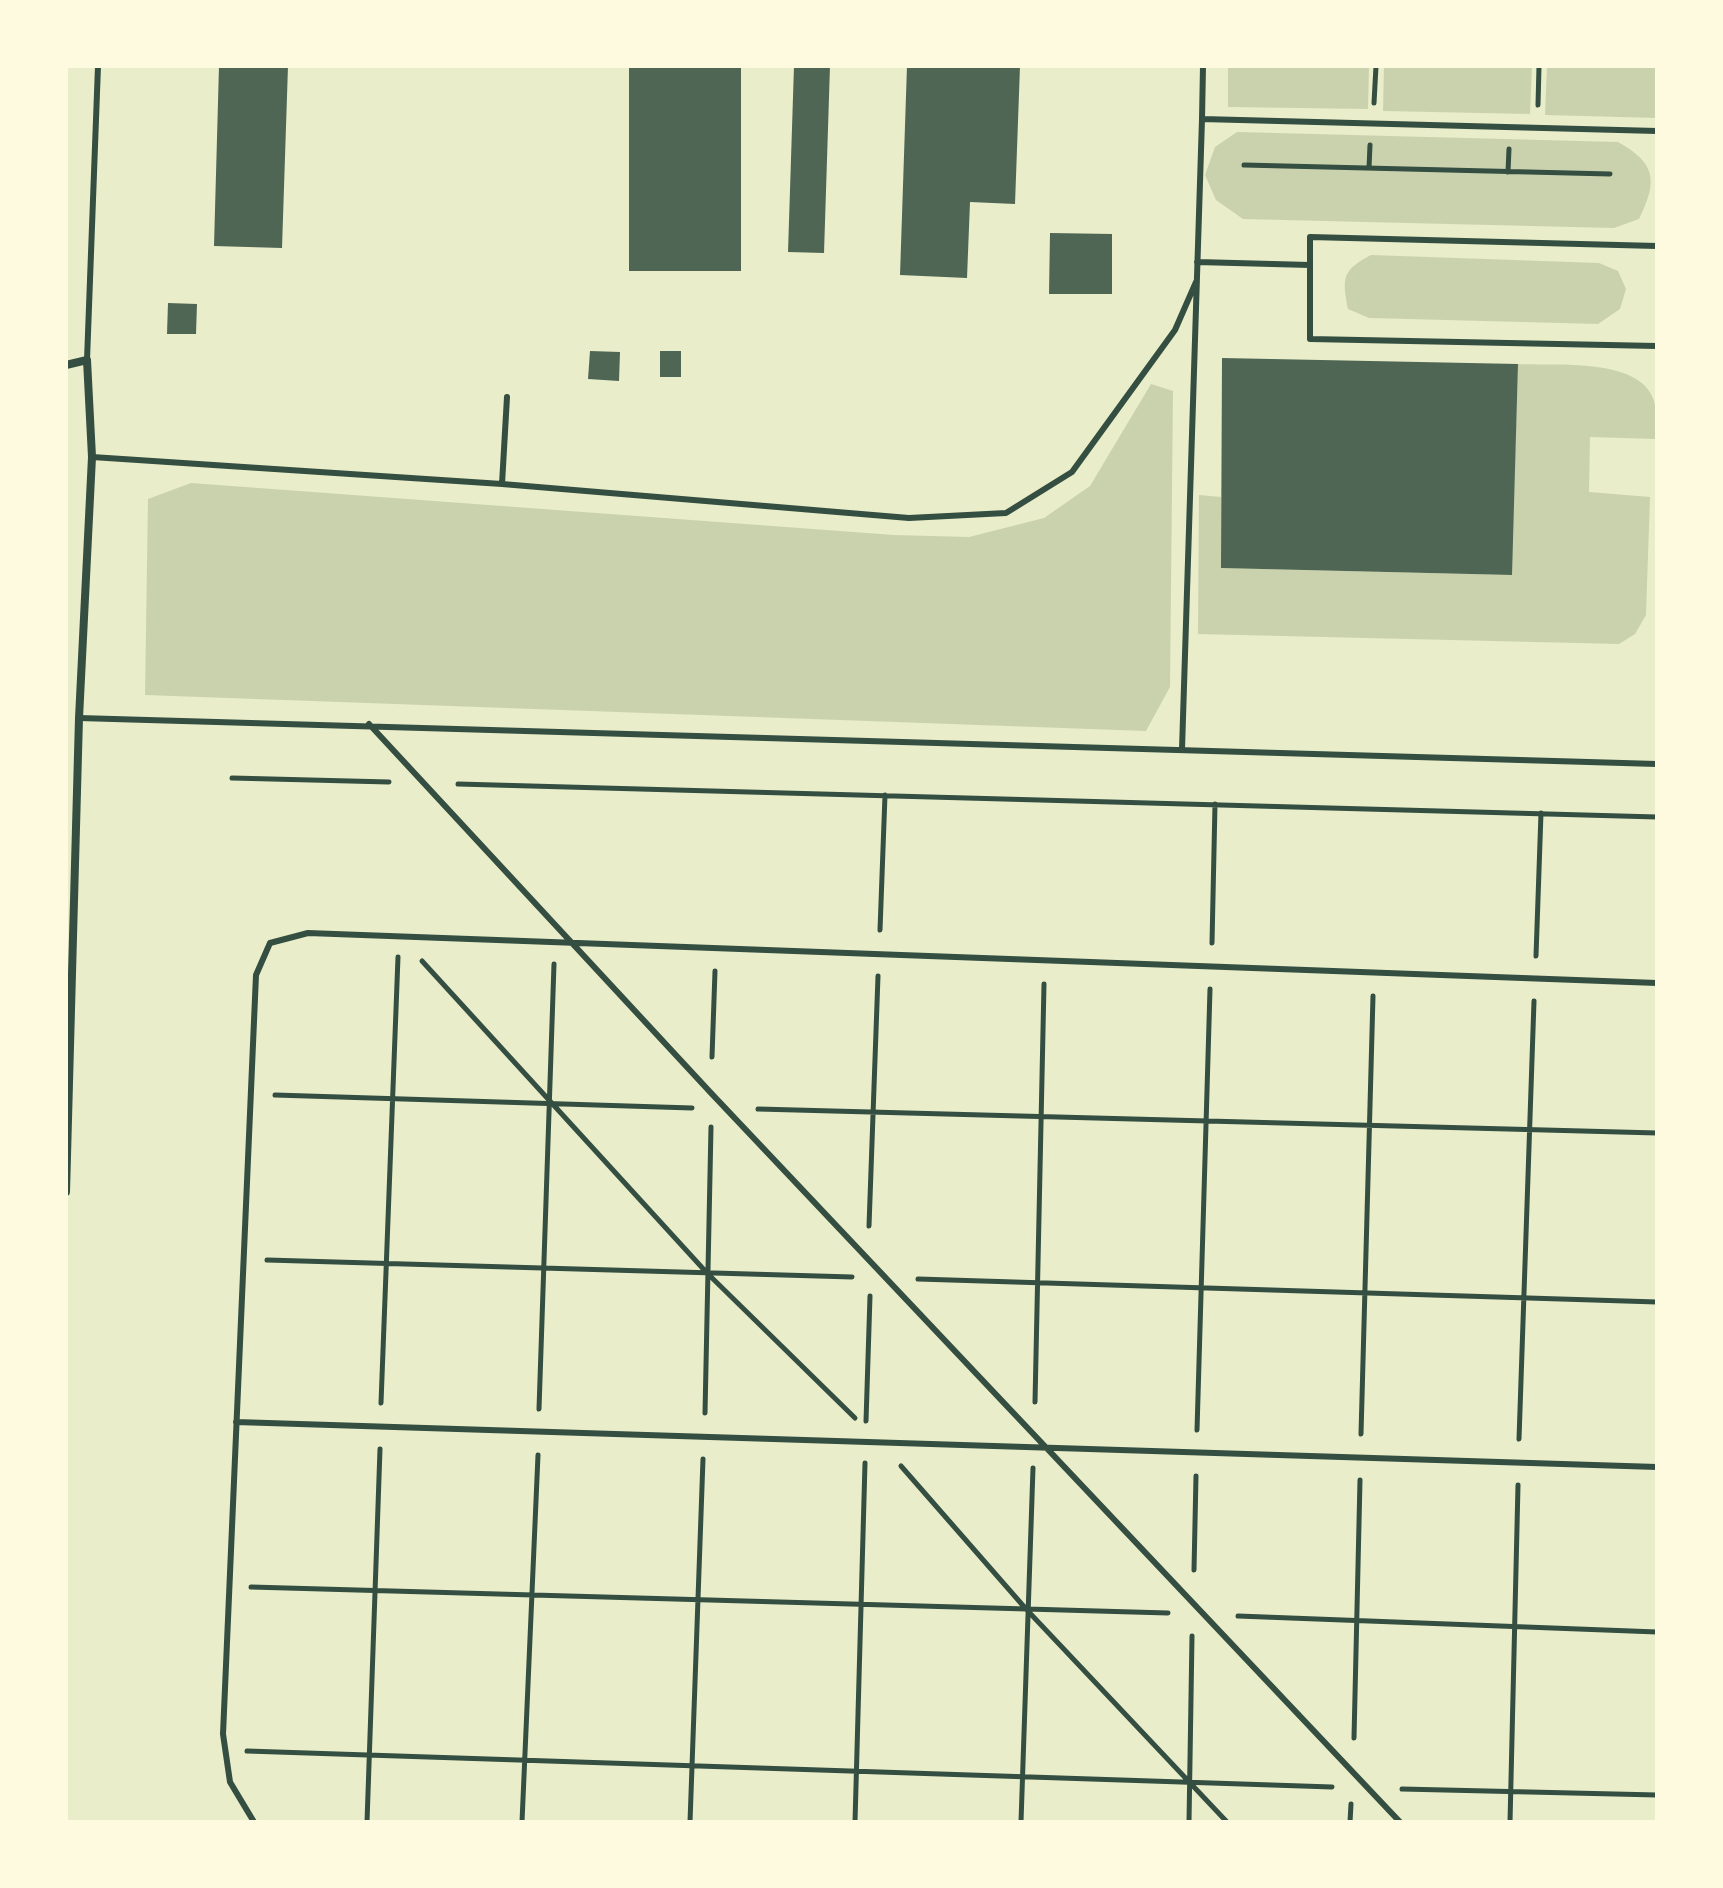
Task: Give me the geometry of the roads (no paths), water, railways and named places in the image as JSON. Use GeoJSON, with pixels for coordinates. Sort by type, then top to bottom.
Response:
{"type":"FeatureCollection","features":[{"type":"Feature","properties":{"kind":"street"},"geometry":{"type":"LineString","coordinates":[[66,365],[87,360],[92,457],[79,718],[66,1192]]}},
{"type":"Feature","properties":{"kind":"lane"},"geometry":{"type":"LineString","coordinates":[[87,360],[98,66]]}},
{"type":"Feature","properties":{"kind":"lane"},"geometry":{"type":"LineString","coordinates":[[1182,749],[1203,66]]}},
{"type":"Feature","properties":{"kind":"lane"},"geometry":{"type":"LineString","coordinates":[[1202,119],[1657,131]]}},
{"type":"Feature","properties":{"kind":"lane"},"geometry":{"type":"LineString","coordinates":[[1657,246],[1310,237],[1310,339],[1657,346]]}},
{"type":"Feature","properties":{"kind":"lane"},"geometry":{"type":"LineString","coordinates":[[1197,262],[1310,265]]}},
{"type":"Feature","properties":{"kind":"lane"},"geometry":{"type":"LineString","coordinates":[[92,457],[502,484],[909,518],[1006,513],[1072,472],[1175,330],[1196,282]]}},
{"type":"Feature","properties":{"kind":"lane"},"geometry":{"type":"LineString","coordinates":[[502,484],[507,397]]}},
{"type":"Feature","properties":{"kind":"lane"},"geometry":{"type":"LineString","coordinates":[[79,718],[369,724],[1657,764]]}},
{"type":"Feature","properties":{"kind":"lane"},"geometry":{"type":"LineString","coordinates":[[369,724],[711,1093],[1400,1822]]}},
{"type":"Feature","properties":{"kind":"lane"},"geometry":{"type":"LineString","coordinates":[[254,1822],[230,1782],[225,1751],[229,1586],[256,975],[270,943],[308,933],[1657,983]]}},
{"type":"Feature","properties":{"kind":"lane"},"geometry":{"type":"LineString","coordinates":[[236,1422],[1657,1467]]}}]}
